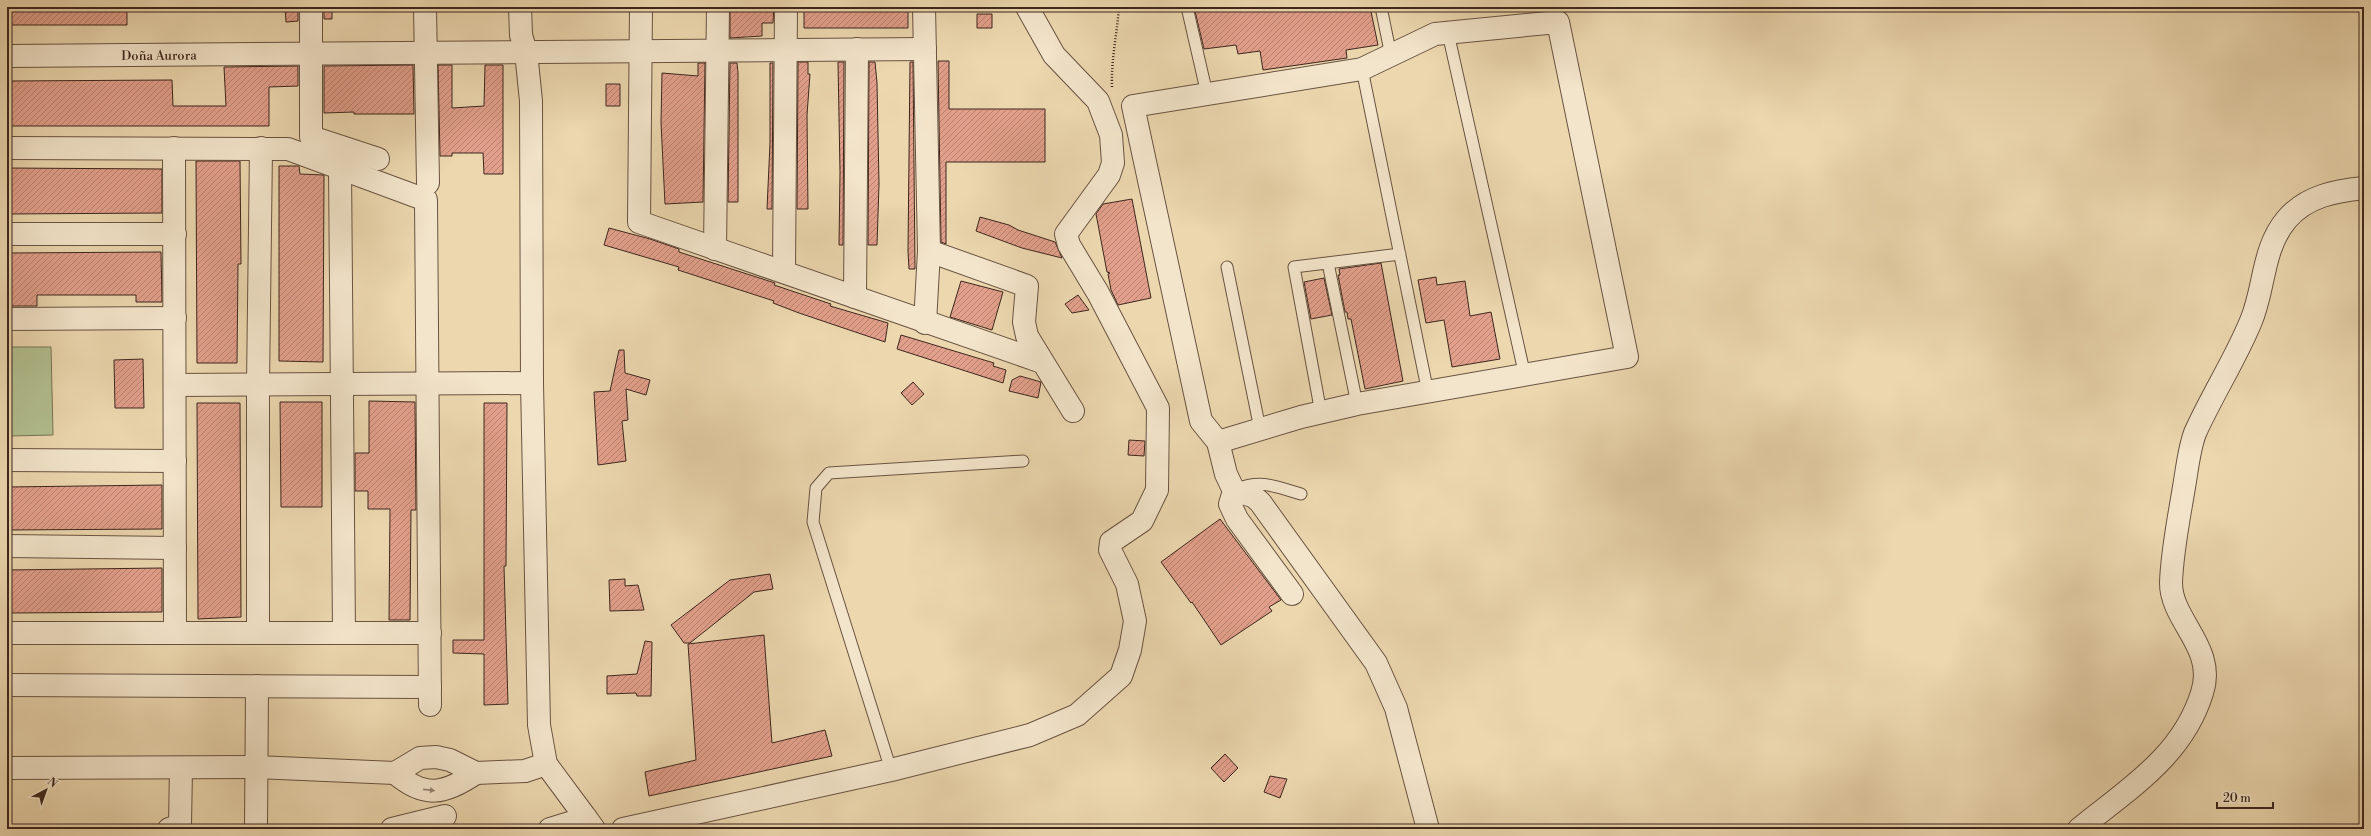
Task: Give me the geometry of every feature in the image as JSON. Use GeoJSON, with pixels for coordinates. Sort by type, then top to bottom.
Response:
{"type":"FeatureCollection","features":[{"type":"Feature","properties":{"kind":"street"},"geometry":{"type":"LineString","coordinates":[[311,7],[311,137],[378,159]]}},
{"type":"Feature","properties":{"kind":"street"},"geometry":{"type":"LineString","coordinates":[[425,7],[428,182]]}},
{"type":"Feature","properties":{"kind":"street"},"geometry":{"type":"LineString","coordinates":[[520,7],[521,34],[526,52],[531,101],[532,383],[539,725],[546,764],[590,824],[550,829]]}},
{"type":"Feature","properties":{"kind":"street"},"geometry":{"type":"LineString","coordinates":[[641,7],[642,51],[639,222],[715,249],[784,271],[925,323],[1042,362]]}},
{"type":"Feature","properties":{"kind":"street"},"geometry":{"type":"LineString","coordinates":[[715,249],[718,7]]}},
{"type":"Feature","properties":{"kind":"street"},"geometry":{"type":"LineString","coordinates":[[784,271],[786,7]]}},
{"type":"Feature","properties":{"kind":"street"},"geometry":{"type":"LineString","coordinates":[[924,7],[929,251],[925,323]]}},
{"type":"Feature","properties":{"kind":"street"},"geometry":{"type":"LineString","coordinates":[[623,829],[659,820],[706,821],[891,770],[1030,735],[1077,716],[1121,676],[1135,621],[1128,592],[1110,550],[1111,542],[1142,521],[1157,490],[1158,408],[1098,294],[1069,245],[1066,234],[1110,175],[1113,163],[1111,135],[1104,111],[1098,101],[1054,55],[1027,7]]}},
{"type":"Feature","properties":{"kind":"street"},"geometry":{"type":"LineString","coordinates":[[1218,442],[1260,429],[1357,404],[1627,358],[1558,22],[1435,34],[1362,69],[1133,106],[1201,422],[1218,442],[1226,474],[1234,491],[1230,504],[1237,519],[1292,594]]}},
{"type":"Feature","properties":{"kind":"street"},"geometry":{"type":"LineString","coordinates":[[855,297],[857,49]]}},
{"type":"Feature","properties":{"kind":"street","name":"Doña Aurora"},"geometry":{"type":"LineString","coordinates":[[7,56],[925,49]]}},
{"type":"Feature","properties":{"kind":"street"},"geometry":{"type":"LineString","coordinates":[[7,148],[261,148],[288,150],[426,200],[430,696],[257,686],[7,685]]}},
{"type":"Feature","properties":{"kind":"street"},"geometry":{"type":"LineString","coordinates":[[174,148],[175,633]]}},
{"type":"Feature","properties":{"kind":"street"},"geometry":{"type":"LineString","coordinates":[[258,633],[258,384],[261,148]]}},
{"type":"Feature","properties":{"kind":"street"},"geometry":{"type":"LineString","coordinates":[[340,168],[344,633]]}},
{"type":"Feature","properties":{"kind":"street"},"geometry":{"type":"LineString","coordinates":[[2078,829],[2162,761],[2185,731],[2202,692],[2204,682],[2203,664],[2199,649],[2172,597],[2175,543],[2194,435],[2252,320],[2271,243],[2286,220],[2299,207],[2323,195],[2364,188]]}},
{"type":"Feature","properties":{"kind":"street"},"geometry":{"type":"LineString","coordinates":[[7,234],[175,234]]}},
{"type":"Feature","properties":{"kind":"street"},"geometry":{"type":"LineString","coordinates":[[929,251],[1027,286],[1024,322],[1027,336],[1073,411]]}},
{"type":"Feature","properties":{"kind":"street"},"geometry":{"type":"LineString","coordinates":[[7,319],[175,318]]}},
{"type":"Feature","properties":{"kind":"street"},"geometry":{"type":"LineString","coordinates":[[175,385],[532,383]]}},
{"type":"Feature","properties":{"kind":"street"},"geometry":{"type":"LineString","coordinates":[[7,460],[175,461]]}},
{"type":"Feature","properties":{"kind":"street"},"geometry":{"type":"LineString","coordinates":[[1234,491],[1253,496],[1260,502],[1376,663],[1396,708],[1428,829]]}},
{"type":"Feature","properties":{"kind":"street"},"geometry":{"type":"LineString","coordinates":[[7,546],[175,548]]}},
{"type":"Feature","properties":{"kind":"street"},"geometry":{"type":"LineString","coordinates":[[7,633],[430,633]]}},
{"type":"Feature","properties":{"kind":"street"},"geometry":{"type":"LineString","coordinates":[[256,829],[257,686]]}},
{"type":"Feature","properties":{"kind":"street"},"geometry":{"type":"LineString","coordinates":[[7,768],[256,768],[396,773],[420,758],[436,757],[450,760],[476,773],[525,771],[546,764]]}},
{"type":"Feature","properties":{"kind":"street"},"geometry":{"type":"LineString","coordinates":[[169,829],[180,825],[181,768]]}},
{"type":"Feature","properties":{"kind":"street"},"geometry":{"type":"LineString","coordinates":[[396,773],[411,786],[431,791],[459,785],[476,773]]}},
{"type":"Feature","properties":{"kind":"street"},"geometry":{"type":"LineString","coordinates":[[392,829],[445,816]]}},
{"type":"Feature","properties":{"kind":"lane"},"geometry":{"type":"LineString","coordinates":[[1188,7],[1207,94]]}},
{"type":"Feature","properties":{"kind":"lane"},"geometry":{"type":"LineString","coordinates":[[1381,7],[1391,56]]}},
{"type":"Feature","properties":{"kind":"lane"},"geometry":{"type":"LineString","coordinates":[[1448,33],[1525,376]]}},
{"type":"Feature","properties":{"kind":"lane"},"geometry":{"type":"LineString","coordinates":[[1362,69],[1428,393]]}},
{"type":"Feature","properties":{"kind":"lane"},"geometry":{"type":"LineString","coordinates":[[1321,413],[1294,267],[1400,254]]}},
{"type":"Feature","properties":{"kind":"lane"},"geometry":{"type":"LineString","coordinates":[[1328,263],[1357,404]]}},
{"type":"Feature","properties":{"kind":"lane"},"geometry":{"type":"LineString","coordinates":[[1227,267],[1260,429]]}},
{"type":"Feature","properties":{"kind":"lane"},"geometry":{"type":"LineString","coordinates":[[891,770],[813,522],[816,488],[829,473],[1023,461]]}},
{"type":"Feature","properties":{"kind":"lane"},"geometry":{"type":"LineString","coordinates":[[1234,491],[1250,484],[1262,483],[1302,494]]}},
{"type":"Feature","properties":{"kind":"path"},"geometry":{"type":"LineString","coordinates":[[1112,89],[1112,51],[1117,39],[1119,7]]}},
{"type":"Feature","properties":{"kind":"path"},"geometry":{"type":"LineString","coordinates":[[2340,829],[2364,824]]}},
{"type":"Feature","properties":{"kind":"green space"},"geometry":{"type":"Polygon","coordinates":[[[9,347],[51,347],[53,435],[10,436],[9,347]]]}},
{"type":"Feature","properties":{"kind":"building"},"geometry":{"type":"Polygon","coordinates":[[[7,7],[127,7],[127,25],[7,25],[7,7]]]}},
{"type":"Feature","properties":{"kind":"building"},"geometry":{"type":"Polygon","coordinates":[[[285,7],[298,7],[298,21],[286,22],[285,7]]]}},
{"type":"Feature","properties":{"kind":"building"},"geometry":{"type":"Polygon","coordinates":[[[324,7],[332,7],[332,19],[324,19],[324,7]]]}},
{"type":"Feature","properties":{"kind":"building"},"geometry":{"type":"Polygon","coordinates":[[[730,7],[774,7],[773,23],[762,23],[762,36],[730,38],[730,7]]]}},
{"type":"Feature","properties":{"kind":"building"},"geometry":{"type":"Polygon","coordinates":[[[1194,7],[1370,7],[1378,45],[1346,50],[1347,58],[1263,70],[1260,51],[1238,54],[1236,45],[1204,49],[1194,7]]]}},
{"type":"Feature","properties":{"kind":"building"},"geometry":{"type":"Polygon","coordinates":[[[804,10],[908,10],[908,28],[804,28],[804,10]]]}},
{"type":"Feature","properties":{"kind":"building"},"geometry":{"type":"Polygon","coordinates":[[[977,14],[992,14],[992,28],[977,28],[977,14]]]}},
{"type":"Feature","properties":{"kind":"building"},"geometry":{"type":"Polygon","coordinates":[[[938,61],[949,61],[949,109],[1045,109],[1045,162],[946,162],[946,244],[941,242],[938,61]]]}},
{"type":"Feature","properties":{"kind":"building"},"geometry":{"type":"Polygon","coordinates":[[[798,62],[808,62],[808,74],[810,74],[807,115],[808,209],[797,209],[798,62]]]}},
{"type":"Feature","properties":{"kind":"building"},"geometry":{"type":"Polygon","coordinates":[[[838,62],[844,62],[843,245],[839,245],[840,172],[838,62]]]}},
{"type":"Feature","properties":{"kind":"building"},"geometry":{"type":"Polygon","coordinates":[[[869,62],[875,62],[877,83],[879,184],[877,245],[868,245],[869,62]]]}},
{"type":"Feature","properties":{"kind":"building"},"geometry":{"type":"Polygon","coordinates":[[[910,62],[913,62],[915,269],[909,269],[908,251],[910,62]]]}},
{"type":"Feature","properties":{"kind":"building"},"geometry":{"type":"Polygon","coordinates":[[[698,63],[705,63],[703,202],[665,204],[661,123],[662,73],[698,76],[698,63]]]}},
{"type":"Feature","properties":{"kind":"building"},"geometry":{"type":"Polygon","coordinates":[[[730,63],[737,63],[738,73],[738,202],[728,202],[730,63]]]}},
{"type":"Feature","properties":{"kind":"building"},"geometry":{"type":"Polygon","coordinates":[[[770,63],[773,63],[772,209],[767,209],[770,143],[770,63]]]}},
{"type":"Feature","properties":{"kind":"building"},"geometry":{"type":"Polygon","coordinates":[[[413,65],[414,114],[354,114],[354,112],[324,113],[324,66],[413,65]]]}},
{"type":"Feature","properties":{"kind":"building"},"geometry":{"type":"Polygon","coordinates":[[[438,65],[452,65],[452,108],[484,106],[485,65],[503,65],[503,174],[484,174],[483,153],[452,153],[452,156],[440,156],[438,65]]]}},
{"type":"Feature","properties":{"kind":"building"},"geometry":{"type":"Polygon","coordinates":[[[298,66],[298,86],[269,87],[269,126],[7,126],[7,81],[172,80],[173,106],[226,106],[224,67],[298,66]]]}},
{"type":"Feature","properties":{"kind":"building"},"geometry":{"type":"Polygon","coordinates":[[[606,84],[620,84],[620,106],[606,106],[606,84]]]}},
{"type":"Feature","properties":{"kind":"building"},"geometry":{"type":"Polygon","coordinates":[[[196,161],[240,161],[241,264],[238,264],[237,363],[197,363],[196,161]]]}},
{"type":"Feature","properties":{"kind":"building"},"geometry":{"type":"Polygon","coordinates":[[[279,166],[299,166],[300,174],[324,175],[323,362],[279,361],[279,166]]]}},
{"type":"Feature","properties":{"kind":"building"},"geometry":{"type":"Polygon","coordinates":[[[7,168],[162,169],[162,213],[7,214],[7,168]]]}},
{"type":"Feature","properties":{"kind":"building"},"geometry":{"type":"Polygon","coordinates":[[[1132,199],[1151,298],[1118,305],[1111,290],[1108,274],[1110,273],[1107,272],[1096,214],[1103,204],[1132,199]]]}},
{"type":"Feature","properties":{"kind":"building"},"geometry":{"type":"Polygon","coordinates":[[[980,217],[1009,225],[1018,230],[1055,242],[1062,258],[1022,248],[976,231],[980,217]]]}},
{"type":"Feature","properties":{"kind":"building"},"geometry":{"type":"Polygon","coordinates":[[[609,228],[650,239],[679,249],[679,252],[775,283],[774,285],[831,304],[830,306],[888,323],[885,342],[799,313],[773,303],[774,301],[678,270],[679,267],[604,245],[609,228]]]}},
{"type":"Feature","properties":{"kind":"building"},"geometry":{"type":"Polygon","coordinates":[[[161,252],[162,302],[136,302],[136,295],[37,295],[37,306],[7,306],[7,253],[161,252]]]}},
{"type":"Feature","properties":{"kind":"building"},"geometry":{"type":"Polygon","coordinates":[[[1381,263],[1403,381],[1365,389],[1351,319],[1348,319],[1347,312],[1345,312],[1338,275],[1340,275],[1339,269],[1381,263]]]}},
{"type":"Feature","properties":{"kind":"building"},"geometry":{"type":"Polygon","coordinates":[[[1436,277],[1437,285],[1465,281],[1470,316],[1491,312],[1500,359],[1452,367],[1444,320],[1426,323],[1418,280],[1436,277]]]}},
{"type":"Feature","properties":{"kind":"building"},"geometry":{"type":"Polygon","coordinates":[[[1324,278],[1332,315],[1311,319],[1304,282],[1324,278]]]}},
{"type":"Feature","properties":{"kind":"building"},"geometry":{"type":"Polygon","coordinates":[[[961,281],[1003,292],[992,330],[950,317],[961,281]]]}},
{"type":"Feature","properties":{"kind":"building"},"geometry":{"type":"Polygon","coordinates":[[[1078,295],[1089,310],[1072,313],[1065,304],[1078,295]]]}},
{"type":"Feature","properties":{"kind":"building"},"geometry":{"type":"Polygon","coordinates":[[[901,335],[994,363],[993,366],[1006,370],[1003,383],[897,349],[901,335]]]}},
{"type":"Feature","properties":{"kind":"building"},"geometry":{"type":"Polygon","coordinates":[[[619,350],[624,350],[625,373],[650,380],[646,395],[626,389],[628,420],[622,421],[626,461],[598,465],[594,392],[610,391],[619,350]]]}},
{"type":"Feature","properties":{"kind":"building"},"geometry":{"type":"Polygon","coordinates":[[[143,359],[144,408],[115,408],[114,360],[143,359]]]}},
{"type":"Feature","properties":{"kind":"building"},"geometry":{"type":"Polygon","coordinates":[[[1020,376],[1041,382],[1038,398],[1009,391],[1012,380],[1020,376]]]}},
{"type":"Feature","properties":{"kind":"building"},"geometry":{"type":"Polygon","coordinates":[[[913,382],[924,394],[912,405],[901,393],[913,382]]]}},
{"type":"Feature","properties":{"kind":"building"},"geometry":{"type":"Polygon","coordinates":[[[369,401],[415,402],[416,510],[411,510],[410,620],[389,620],[390,509],[368,509],[368,491],[355,491],[355,453],[369,453],[369,401]]]}},
{"type":"Feature","properties":{"kind":"building"},"geometry":{"type":"Polygon","coordinates":[[[280,402],[322,402],[322,507],[281,507],[280,402]]]}},
{"type":"Feature","properties":{"kind":"building"},"geometry":{"type":"Polygon","coordinates":[[[197,403],[240,403],[241,617],[198,619],[197,403]]]}},
{"type":"Feature","properties":{"kind":"building"},"geometry":{"type":"Polygon","coordinates":[[[484,403],[507,403],[506,566],[504,566],[508,704],[484,705],[484,654],[453,653],[453,640],[484,640],[484,403]]]}},
{"type":"Feature","properties":{"kind":"building"},"geometry":{"type":"Polygon","coordinates":[[[1129,440],[1145,441],[1144,456],[1128,455],[1129,440]]]}},
{"type":"Feature","properties":{"kind":"building"},"geometry":{"type":"Polygon","coordinates":[[[162,485],[162,529],[7,530],[7,487],[162,485]]]}},
{"type":"Feature","properties":{"kind":"building"},"geometry":{"type":"Polygon","coordinates":[[[1220,519],[1281,600],[1269,607],[1272,611],[1221,645],[1192,602],[1191,603],[1161,562],[1220,519]]]}},
{"type":"Feature","properties":{"kind":"building"},"geometry":{"type":"Polygon","coordinates":[[[162,568],[162,612],[7,613],[7,570],[162,568]]]}},
{"type":"Feature","properties":{"kind":"building"},"geometry":{"type":"Polygon","coordinates":[[[770,574],[773,589],[754,592],[690,643],[684,643],[671,625],[730,580],[770,574]]]}},
{"type":"Feature","properties":{"kind":"building"},"geometry":{"type":"Polygon","coordinates":[[[625,579],[625,586],[638,585],[644,610],[610,611],[609,580],[625,579]]]}},
{"type":"Feature","properties":{"kind":"building"},"geometry":{"type":"Polygon","coordinates":[[[764,635],[772,743],[825,730],[832,756],[649,796],[645,772],[696,760],[688,644],[764,635]]]}},
{"type":"Feature","properties":{"kind":"building"},"geometry":{"type":"Polygon","coordinates":[[[645,641],[652,642],[651,696],[637,696],[636,693],[607,694],[607,676],[637,674],[645,641]]]}},
{"type":"Feature","properties":{"kind":"building"},"geometry":{"type":"Polygon","coordinates":[[[1225,754],[1238,768],[1224,782],[1211,768],[1225,754]]]}},
{"type":"Feature","properties":{"kind":"building"},"geometry":{"type":"Polygon","coordinates":[[[1270,776],[1287,779],[1280,798],[1264,792],[1270,776]]]}}]}
